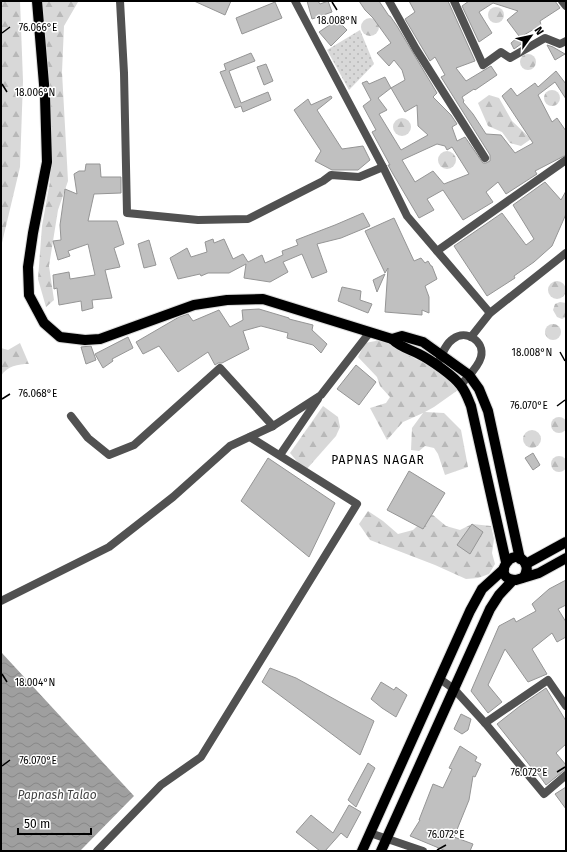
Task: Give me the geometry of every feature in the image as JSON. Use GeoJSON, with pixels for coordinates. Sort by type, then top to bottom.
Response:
{"type":"FeatureCollection","features":[{"type":"Feature","properties":{"kind":"main road"},"geometry":{"type":"LineString","coordinates":[[37,1],[45,96],[47,162],[28,267],[29,295],[44,323],[60,337],[85,340],[100,339],[194,305],[227,300],[263,299],[392,338],[402,336],[423,342],[469,375],[479,390],[488,411],[523,561],[527,571],[523,578]]}},
{"type":"Feature","properties":{"kind":"main road"},"geometry":{"type":"LineString","coordinates":[[392,338],[398,345],[437,365],[460,385],[471,406],[507,576],[513,580],[520,580],[539,573],[566,558]]}},
{"type":"Feature","properties":{"kind":"main road"},"geometry":{"type":"LineString","coordinates":[[362,851],[470,611],[482,589],[513,558],[523,561],[566,542]]}},
{"type":"Feature","properties":{"kind":"main road"},"geometry":{"type":"LineString","coordinates":[[381,851],[490,609],[499,595],[513,580]]}},
{"type":"Feature","properties":{"kind":"street"},"geometry":{"type":"LineString","coordinates":[[120,1],[128,213],[198,220],[248,219],[323,181],[331,175],[359,177],[383,167]]}},
{"type":"Feature","properties":{"kind":"street"},"geometry":{"type":"LineString","coordinates":[[295,1],[383,167],[407,216],[490,313]]}},
{"type":"Feature","properties":{"kind":"street"},"geometry":{"type":"LineString","coordinates":[[389,1],[416,49],[485,158]]}},
{"type":"Feature","properties":{"kind":"street"},"geometry":{"type":"LineString","coordinates":[[454,1],[484,65],[501,52],[510,58],[545,38],[560,44],[566,41]]}},
{"type":"Feature","properties":{"kind":"street"},"geometry":{"type":"LineString","coordinates":[[562,1],[566,6]]}},
{"type":"Feature","properties":{"kind":"street"},"geometry":{"type":"LineString","coordinates":[[437,251],[566,160]]}},
{"type":"Feature","properties":{"kind":"street"},"geometry":{"type":"LineString","coordinates":[[471,337],[490,313],[566,253]]}},
{"type":"Feature","properties":{"kind":"street"},"geometry":{"type":"LineString","coordinates":[[280,455],[321,395],[370,332]]}},
{"type":"Feature","properties":{"kind":"street"},"geometry":{"type":"LineString","coordinates":[[437,365],[450,341],[460,335],[471,337],[480,345],[481,356],[476,367],[460,385]]}},
{"type":"Feature","properties":{"kind":"street"},"geometry":{"type":"LineString","coordinates":[[71,416],[88,438],[109,455],[134,445],[220,368],[273,426]]}},
{"type":"Feature","properties":{"kind":"street"},"geometry":{"type":"LineString","coordinates":[[1,601],[109,547],[173,497],[230,446],[273,426],[321,395]]}},
{"type":"Feature","properties":{"kind":"street"},"geometry":{"type":"LineString","coordinates":[[96,851],[161,784],[201,757],[358,504],[250,437]]}},
{"type":"Feature","properties":{"kind":"street"},"geometry":{"type":"LineString","coordinates":[[440,678],[454,689],[485,723],[544,794],[566,775]]}},
{"type":"Feature","properties":{"kind":"street"},"geometry":{"type":"LineString","coordinates":[[485,723],[548,680],[566,706]]}},
{"type":"Feature","properties":{"kind":"street"},"geometry":{"type":"LineString","coordinates":[[370,833],[423,851]]}},
{"type":"Feature","properties":{"kind":"green space"},"geometry":{"type":"Polygon","coordinates":[[[1,1],[20,1],[23,81],[20,167],[1,247],[1,1]]]}},
{"type":"Feature","properties":{"kind":"green space"},"geometry":{"type":"Polygon","coordinates":[[[39,1],[81,1],[78,2],[64,26],[62,72],[68,181],[58,210],[49,266],[54,300],[46,307],[38,279],[42,226],[50,181],[50,153],[39,1]]]}},
{"type":"Feature","properties":{"kind":"green space"},"geometry":{"type":"Polygon","coordinates":[[[493,7],[499,7],[504,12],[502,21],[499,23],[493,23],[488,18],[488,12],[493,7]]]}},
{"type":"Feature","properties":{"kind":"green space"},"geometry":{"type":"Polygon","coordinates":[[[370,18],[376,21],[379,27],[376,33],[370,36],[364,33],[361,27],[364,21],[370,18]]]}},
{"type":"Feature","properties":{"kind":"green space"},"geometry":{"type":"Polygon","coordinates":[[[360,30],[374,64],[349,90],[327,50],[360,30]]]}},
{"type":"Feature","properties":{"kind":"green space"},"geometry":{"type":"Polygon","coordinates":[[[525,54],[531,54],[536,59],[534,68],[531,70],[525,70],[520,65],[520,59],[525,54]]]}},
{"type":"Feature","properties":{"kind":"green space"},"geometry":{"type":"Polygon","coordinates":[[[549,90],[555,90],[560,95],[558,104],[555,106],[549,106],[544,101],[544,95],[549,90]]]}},
{"type":"Feature","properties":{"kind":"green space"},"geometry":{"type":"Polygon","coordinates":[[[489,95],[499,98],[512,121],[531,139],[521,146],[510,143],[502,132],[488,126],[478,103],[489,95]]]}},
{"type":"Feature","properties":{"kind":"green space"},"geometry":{"type":"Polygon","coordinates":[[[402,118],[408,121],[411,127],[408,133],[402,136],[396,133],[393,127],[396,121],[402,118]]]}},
{"type":"Feature","properties":{"kind":"green space"},"geometry":{"type":"Polygon","coordinates":[[[447,151],[453,154],[456,160],[453,166],[447,169],[441,166],[438,160],[441,154],[447,151]]]}},
{"type":"Feature","properties":{"kind":"green space"},"geometry":{"type":"Polygon","coordinates":[[[557,281],[563,284],[566,290],[563,296],[557,299],[551,296],[548,290],[551,284],[557,281]]]}},
{"type":"Feature","properties":{"kind":"green space"},"geometry":{"type":"Polygon","coordinates":[[[560,302],[566,303],[566,317],[562,319],[557,317],[553,310],[555,304],[560,302]]]}},
{"type":"Feature","properties":{"kind":"green space"},"geometry":{"type":"Polygon","coordinates":[[[550,324],[556,324],[561,329],[559,338],[556,340],[550,340],[545,335],[545,329],[550,324]]]}},
{"type":"Feature","properties":{"kind":"green space"},"geometry":{"type":"Polygon","coordinates":[[[386,339],[417,360],[425,360],[450,378],[458,390],[425,412],[444,413],[461,430],[468,467],[445,475],[438,454],[434,448],[425,446],[419,451],[411,450],[412,428],[423,413],[403,422],[387,440],[370,408],[386,403],[390,397],[380,386],[377,377],[358,357],[365,343],[386,339]]]}},
{"type":"Feature","properties":{"kind":"green space"},"geometry":{"type":"Polygon","coordinates":[[[20,343],[29,364],[13,366],[6,370],[1,376],[1,348],[8,350],[20,343]]]}},
{"type":"Feature","properties":{"kind":"green space"},"geometry":{"type":"Polygon","coordinates":[[[323,406],[338,417],[340,427],[336,436],[305,471],[290,453],[323,406]]]}},
{"type":"Feature","properties":{"kind":"green space"},"geometry":{"type":"Polygon","coordinates":[[[556,417],[562,417],[567,422],[565,431],[562,433],[556,433],[551,428],[551,422],[556,417]]]}},
{"type":"Feature","properties":{"kind":"green space"},"geometry":{"type":"Polygon","coordinates":[[[532,430],[538,433],[541,439],[538,445],[532,448],[526,445],[523,439],[526,433],[532,430]]]}},
{"type":"Feature","properties":{"kind":"green space"},"geometry":{"type":"Polygon","coordinates":[[[559,456],[565,458],[567,464],[565,470],[559,472],[553,470],[551,464],[553,458],[559,456]]]}},
{"type":"Feature","properties":{"kind":"green space"},"geometry":{"type":"Polygon","coordinates":[[[368,511],[398,534],[413,530],[428,516],[433,515],[446,526],[460,530],[472,524],[491,526],[494,539],[492,553],[495,564],[489,574],[478,578],[466,579],[435,565],[370,540],[359,524],[368,511]]]}},
{"type":"Feature","properties":{"kind":"water","name":"Papnash Talao"},"geometry":{"type":"Polygon","coordinates":[[[1,652],[134,796],[80,851],[1,851],[1,652]]]}},
{"type":"Feature","properties":{"kind":"building"},"geometry":{"type":"Polygon","coordinates":[[[194,1],[231,1],[225,15],[194,1]]]}},
{"type":"Feature","properties":{"kind":"building"},"geometry":{"type":"Polygon","coordinates":[[[307,1],[318,1],[320,4],[328,1],[332,12],[312,19],[307,1]]]}},
{"type":"Feature","properties":{"kind":"building"},"geometry":{"type":"Polygon","coordinates":[[[359,1],[379,1],[397,26],[437,93],[433,97],[451,115],[457,124],[452,127],[457,141],[465,137],[483,163],[490,161],[490,155],[441,77],[445,75],[435,57],[430,61],[405,19],[415,12],[409,1],[448,1],[475,61],[456,68],[466,81],[491,66],[497,75],[462,97],[463,102],[486,134],[501,135],[515,153],[533,143],[502,96],[511,88],[517,96],[535,83],[538,87],[556,71],[566,84],[566,99],[555,82],[538,95],[552,122],[557,118],[566,131],[566,155],[535,171],[537,174],[506,194],[498,182],[486,192],[493,202],[463,220],[443,190],[427,199],[434,210],[419,218],[388,165],[390,165],[372,132],[376,130],[363,106],[371,100],[362,83],[367,81],[369,84],[385,77],[391,88],[405,80],[402,70],[394,60],[389,66],[377,53],[391,43],[373,18],[359,1]],[[391,88],[378,98],[387,110],[379,114],[401,150],[428,135],[418,126],[417,105],[405,112],[391,88]],[[437,144],[402,160],[415,182],[433,171],[444,184],[469,174],[452,147],[447,150],[445,146],[437,144]]]}},
{"type":"Feature","properties":{"kind":"building"},"geometry":{"type":"Polygon","coordinates":[[[469,1],[555,1],[560,8],[540,21],[541,25],[524,35],[528,39],[514,49],[511,43],[519,36],[507,20],[518,11],[493,3],[479,12],[492,33],[479,42],[462,6],[469,1]]]}},
{"type":"Feature","properties":{"kind":"building"},"geometry":{"type":"Polygon","coordinates":[[[275,2],[282,18],[242,34],[236,18],[275,2]]]}},
{"type":"Feature","properties":{"kind":"building"},"geometry":{"type":"Polygon","coordinates":[[[337,20],[347,30],[331,46],[319,32],[337,20]]]}},
{"type":"Feature","properties":{"kind":"building"},"geometry":{"type":"Polygon","coordinates":[[[547,45],[553,47],[565,54],[555,60],[547,45]]]}},
{"type":"Feature","properties":{"kind":"building"},"geometry":{"type":"Polygon","coordinates":[[[251,53],[255,61],[229,71],[241,103],[268,92],[271,100],[243,112],[241,106],[235,108],[220,72],[226,70],[224,64],[251,53]]]}},
{"type":"Feature","properties":{"kind":"building"},"geometry":{"type":"Polygon","coordinates":[[[266,64],[273,81],[264,85],[257,67],[266,64]]]}},
{"type":"Feature","properties":{"kind":"building"},"geometry":{"type":"Polygon","coordinates":[[[331,96],[332,98],[317,110],[342,149],[363,146],[370,160],[358,170],[332,170],[315,161],[321,151],[294,110],[308,99],[311,105],[331,96]]]}},
{"type":"Feature","properties":{"kind":"building"},"geometry":{"type":"Polygon","coordinates":[[[86,164],[100,164],[101,177],[121,177],[121,193],[94,194],[88,221],[117,221],[124,244],[114,248],[120,267],[105,270],[112,298],[92,300],[93,308],[82,311],[81,301],[59,305],[57,288],[54,289],[53,275],[69,272],[70,279],[95,275],[88,244],[68,251],[70,256],[58,260],[53,241],[61,240],[60,225],[65,189],[77,194],[74,174],[79,171],[85,171],[86,164]]]}},
{"type":"Feature","properties":{"kind":"building"},"geometry":{"type":"Polygon","coordinates":[[[545,182],[561,200],[566,191],[566,214],[552,246],[534,262],[514,276],[515,278],[487,296],[454,246],[502,213],[526,245],[534,239],[513,205],[545,182]]]}},
{"type":"Feature","properties":{"kind":"building"},"geometry":{"type":"Polygon","coordinates":[[[363,213],[370,226],[341,238],[317,244],[327,272],[312,278],[302,254],[283,262],[288,272],[270,282],[244,278],[246,264],[229,273],[208,273],[201,276],[200,274],[178,279],[170,258],[187,248],[191,257],[207,252],[205,242],[213,239],[214,243],[224,239],[233,259],[243,254],[248,262],[262,255],[265,263],[283,255],[282,251],[298,245],[296,240],[363,213]]]}},
{"type":"Feature","properties":{"kind":"building"},"geometry":{"type":"Polygon","coordinates":[[[394,218],[414,261],[421,258],[425,263],[428,261],[432,266],[437,279],[425,286],[429,297],[429,313],[422,310],[422,315],[385,312],[388,268],[385,273],[365,231],[394,218]]]}},
{"type":"Feature","properties":{"kind":"building"},"geometry":{"type":"Polygon","coordinates":[[[149,240],[156,265],[144,268],[138,244],[149,240]]]}},
{"type":"Feature","properties":{"kind":"building"},"geometry":{"type":"Polygon","coordinates":[[[385,274],[377,292],[373,280],[385,274]]]}},
{"type":"Feature","properties":{"kind":"building"},"geometry":{"type":"Polygon","coordinates":[[[342,287],[361,291],[360,300],[372,304],[368,313],[338,301],[342,287]]]}},
{"type":"Feature","properties":{"kind":"building"},"geometry":{"type":"Polygon","coordinates":[[[259,309],[313,325],[312,330],[327,344],[321,353],[313,345],[287,338],[288,333],[261,326],[243,331],[249,349],[215,365],[208,352],[178,372],[159,346],[143,354],[136,342],[179,317],[188,314],[193,321],[219,310],[230,327],[243,320],[242,310],[259,309]]]}},
{"type":"Feature","properties":{"kind":"building"},"geometry":{"type":"Polygon","coordinates":[[[128,337],[133,348],[112,359],[113,361],[103,368],[95,354],[128,337]]]}},
{"type":"Feature","properties":{"kind":"building"},"geometry":{"type":"Polygon","coordinates":[[[91,346],[96,360],[86,364],[81,347],[91,346]]]}},
{"type":"Feature","properties":{"kind":"building"},"geometry":{"type":"Polygon","coordinates":[[[356,365],[376,382],[359,405],[337,389],[356,365]]]}},
{"type":"Feature","properties":{"kind":"building"},"geometry":{"type":"Polygon","coordinates":[[[533,453],[540,465],[533,470],[525,458],[533,453]]]}},
{"type":"Feature","properties":{"kind":"building"},"geometry":{"type":"Polygon","coordinates":[[[268,458],[335,503],[309,557],[241,501],[268,458]]]}},
{"type":"Feature","properties":{"kind":"building"},"geometry":{"type":"Polygon","coordinates":[[[409,471],[445,493],[423,529],[387,510],[409,471]]]}},
{"type":"Feature","properties":{"kind":"building"},"geometry":{"type":"Polygon","coordinates":[[[472,524],[483,532],[470,554],[457,545],[472,524]]]}},
{"type":"Feature","properties":{"kind":"building"},"geometry":{"type":"Polygon","coordinates":[[[566,580],[566,605],[558,609],[566,622],[566,637],[557,642],[552,633],[532,649],[547,674],[528,682],[505,649],[488,685],[502,702],[488,713],[471,691],[499,626],[514,618],[516,622],[536,611],[532,604],[549,589],[566,580]]]}},
{"type":"Feature","properties":{"kind":"building"},"geometry":{"type":"Polygon","coordinates":[[[270,668],[296,678],[374,721],[360,755],[262,682],[270,668]]]}},
{"type":"Feature","properties":{"kind":"building"},"geometry":{"type":"Polygon","coordinates":[[[381,682],[394,690],[396,687],[407,695],[396,717],[371,699],[381,682]]]}},
{"type":"Feature","properties":{"kind":"building"},"geometry":{"type":"Polygon","coordinates":[[[546,688],[566,721],[566,744],[556,753],[566,765],[566,769],[546,785],[497,724],[546,688]]]}},
{"type":"Feature","properties":{"kind":"building"},"geometry":{"type":"Polygon","coordinates":[[[461,714],[471,719],[468,730],[462,734],[454,729],[461,714]]]}},
{"type":"Feature","properties":{"kind":"building"},"geometry":{"type":"Polygon","coordinates":[[[460,746],[477,757],[475,761],[481,764],[475,777],[473,776],[469,800],[454,837],[473,844],[470,851],[446,851],[410,836],[420,820],[433,784],[443,788],[452,769],[449,768],[460,746]]]}},
{"type":"Feature","properties":{"kind":"building"},"geometry":{"type":"Polygon","coordinates":[[[368,763],[375,768],[356,807],[348,800],[368,763]]]}},
{"type":"Feature","properties":{"kind":"building"},"geometry":{"type":"Polygon","coordinates":[[[566,787],[566,809],[555,794],[566,787]]]}},
{"type":"Feature","properties":{"kind":"building"},"geometry":{"type":"Polygon","coordinates":[[[349,805],[361,812],[347,838],[341,833],[325,851],[320,851],[296,832],[311,815],[333,833],[349,805]]]}},
{"type":"Feature","properties":{"kind":"district","name":"PAPNAS NAGAR"},"geometry":{"type":"Point","coordinates":[378,460]}}]}
